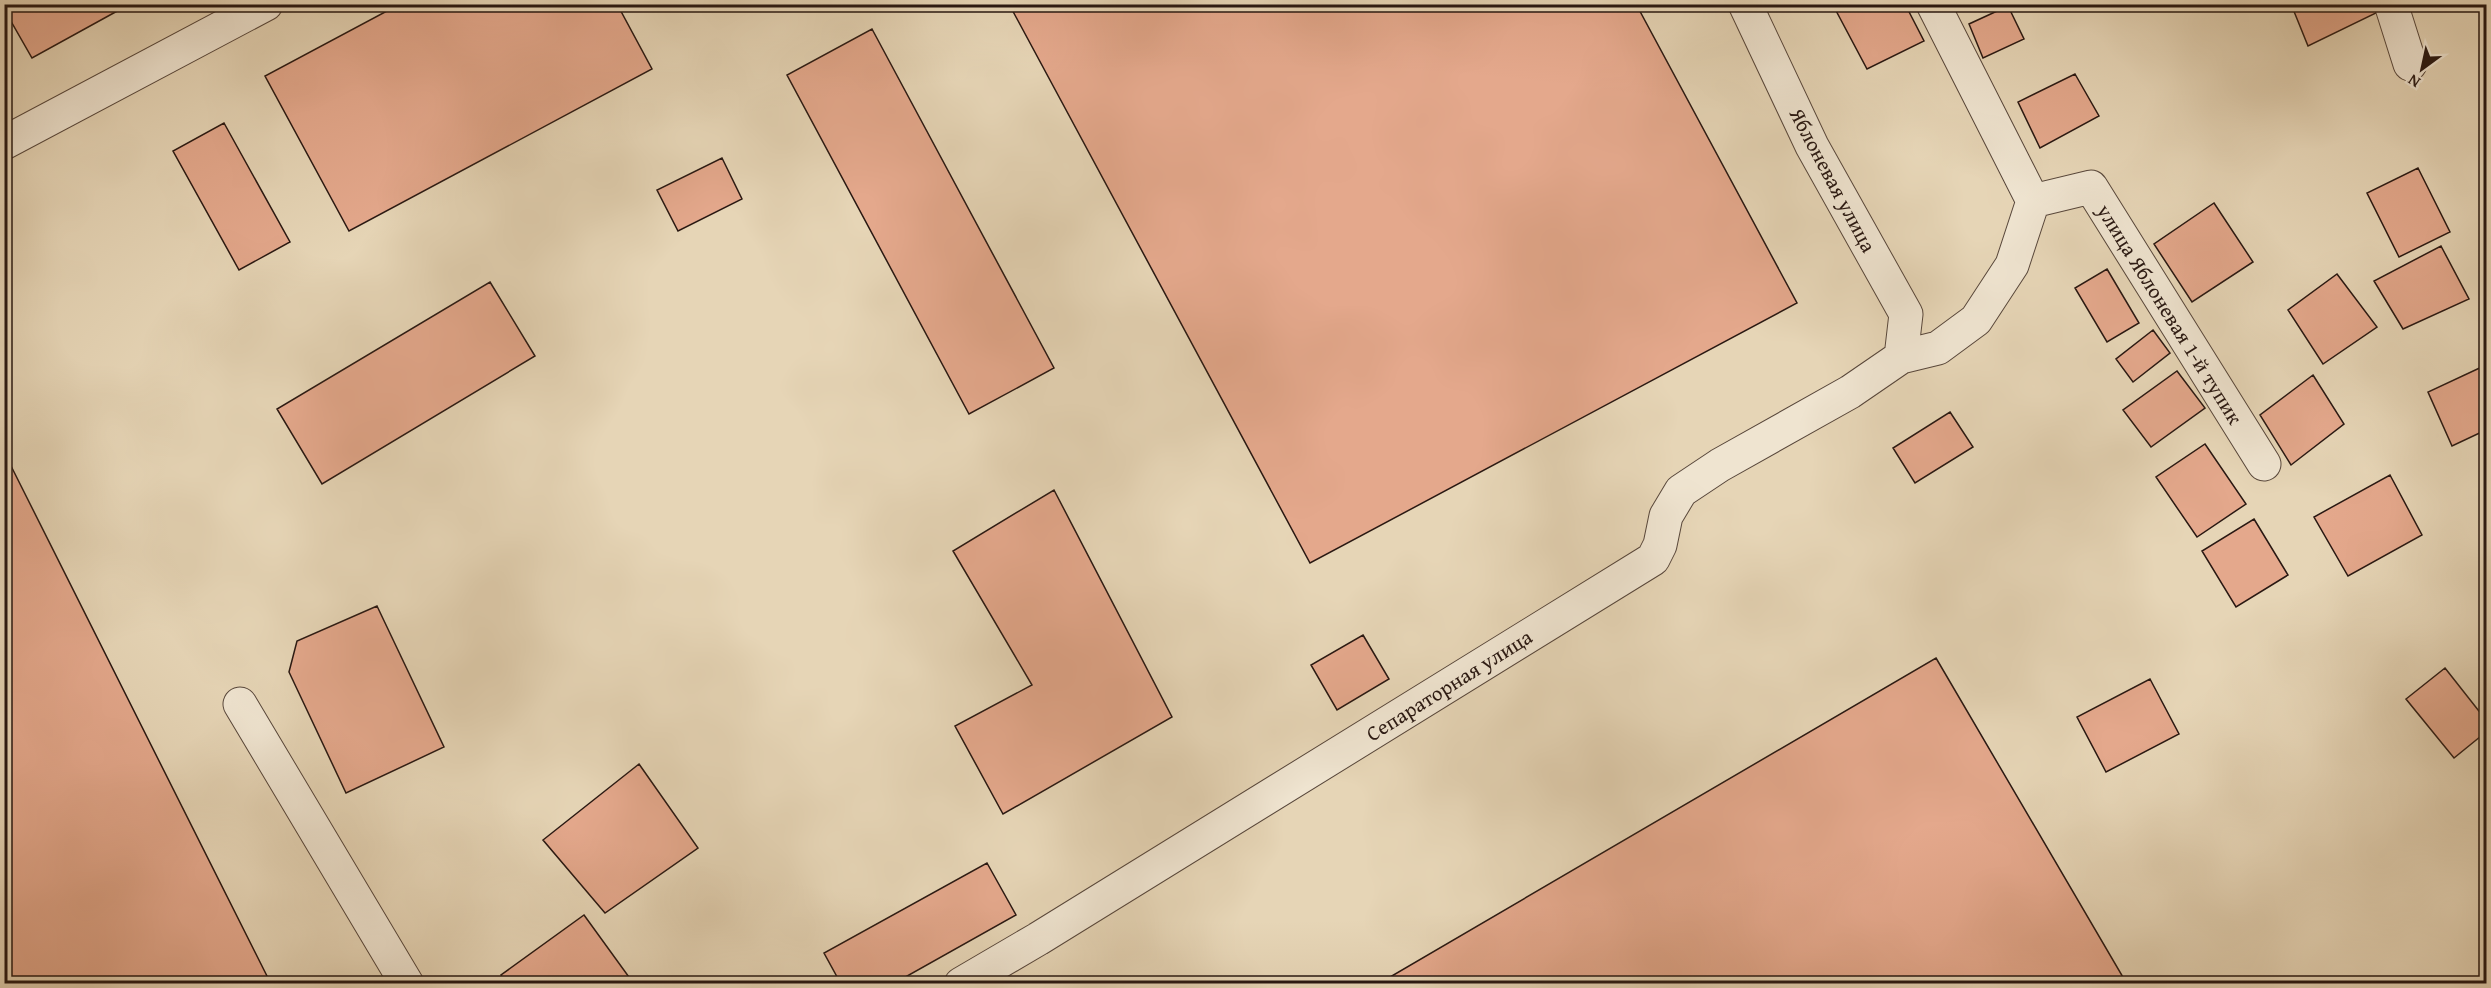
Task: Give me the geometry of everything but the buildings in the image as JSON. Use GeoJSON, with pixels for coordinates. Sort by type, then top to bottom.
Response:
{"type":"FeatureCollection","features":[{"type":"Feature","properties":{"kind":"street"},"geometry":{"type":"LineString","coordinates":[[4,143],[266,4]]}},
{"type":"Feature","properties":{"kind":"street","name":"Яблоневая улица"},"geometry":{"type":"LineString","coordinates":[[1745,4],[1812,146],[1906,314],[1901,357]]}},
{"type":"Feature","properties":{"kind":"street"},"geometry":{"type":"LineString","coordinates":[[1901,357],[1938,348],[1976,320],[2012,265],[2033,201],[1933,4]]}},
{"type":"Feature","properties":{"kind":"street"},"geometry":{"type":"LineString","coordinates":[[2391,4],[2410,64]]}},
{"type":"Feature","properties":{"kind":"street","name":"улица Яблоневая 1-й тупик"},"geometry":{"type":"LineString","coordinates":[[2033,201],[2091,187],[2264,464]]}},
{"type":"Feature","properties":{"kind":"street","name":"Сепараторная улица"},"geometry":{"type":"LineString","coordinates":[[961,984],[1038,939],[1653,559],[1660,545],[1666,516],[1671,504],[1681,491],[1720,465],[1850,392],[1901,357]]}},
{"type":"Feature","properties":{"kind":"street"},"geometry":{"type":"LineString","coordinates":[[240,704],[407,984]]}}]}
